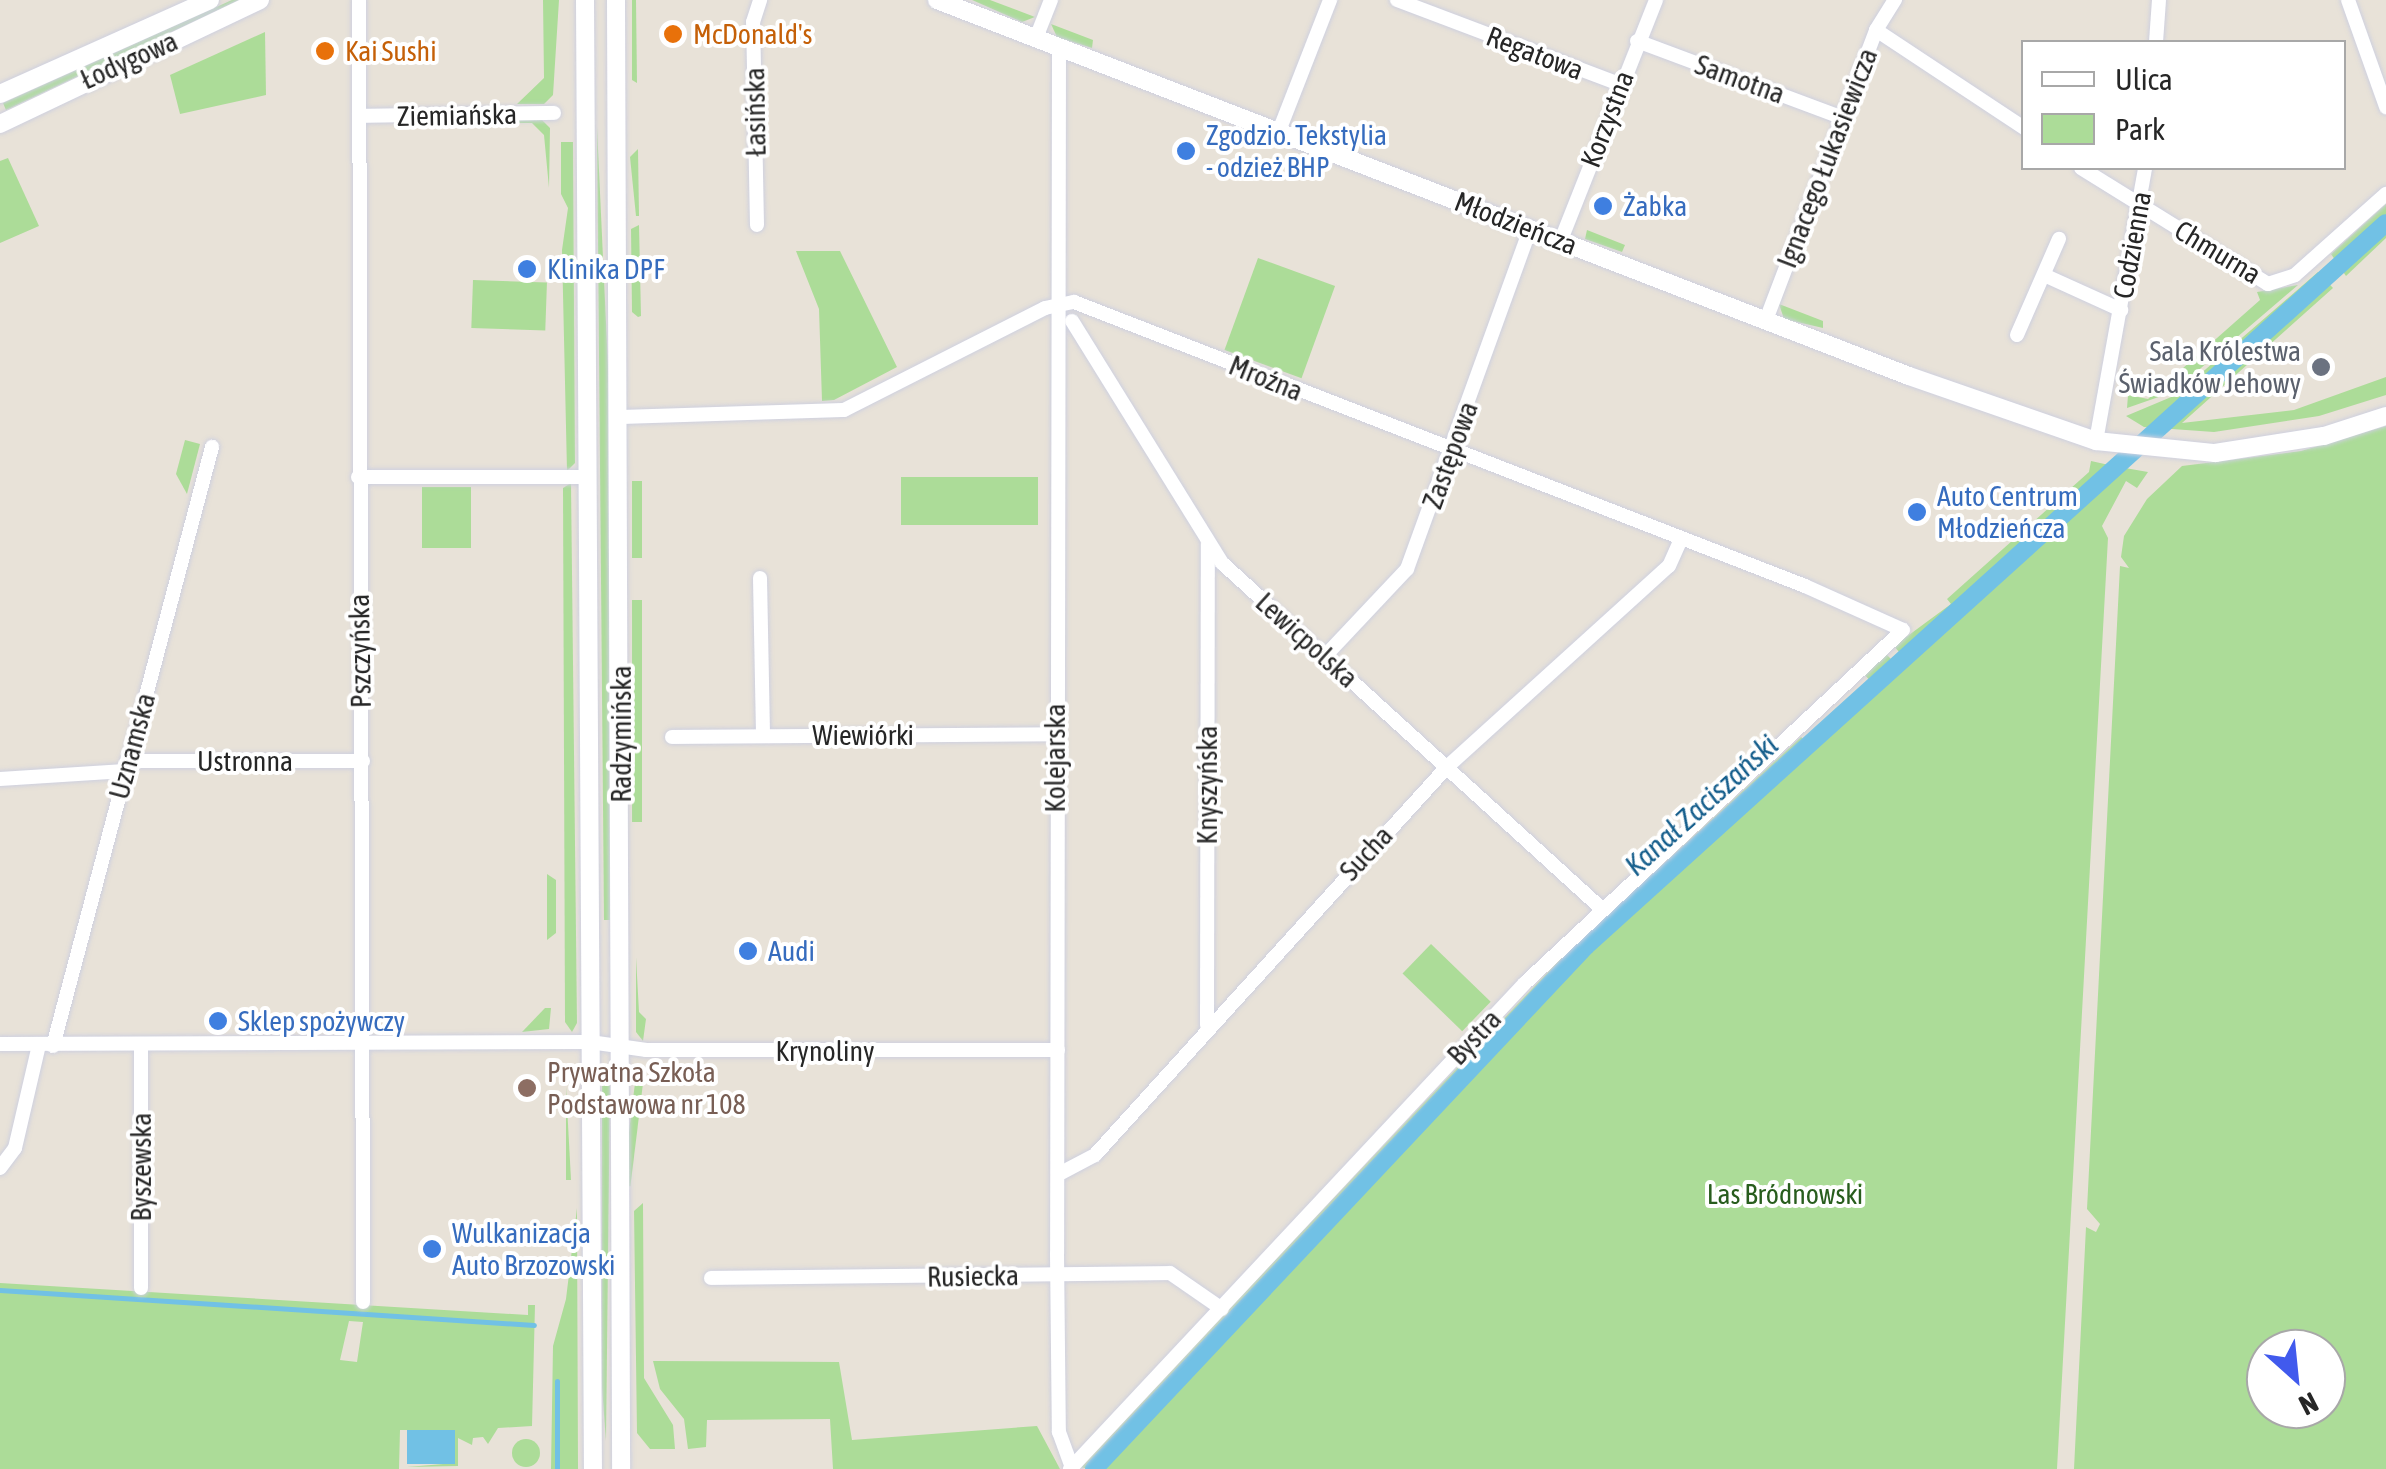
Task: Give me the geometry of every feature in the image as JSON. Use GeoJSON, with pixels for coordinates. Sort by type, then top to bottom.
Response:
{"type":"FeatureCollection","features":[{"type":"Feature","properties":{"kind":"main road","name":"Łodygowa"},"geometry":{"type":"LineString","coordinates":[[0,124],[260,0]]}},
{"type":"Feature","properties":{"kind":"main road","name":"Radzymińska"},"geometry":{"type":"LineString","coordinates":[[585,0],[593,1469]]}},
{"type":"Feature","properties":{"kind":"main road","name":"Radzymińska"},"geometry":{"type":"LineString","coordinates":[[616,0],[621,1469]]}},
{"type":"Feature","properties":{"kind":"main road","name":"Młodzieńcza"},"geometry":{"type":"LineString","coordinates":[[937,0],[1766,320],[2096,441],[2149,451],[2249,450],[2386,416]]}},
{"type":"Feature","properties":{"kind":"main road","name":"Łodygowa"},"geometry":{"type":"LineString","coordinates":[[0,94],[198,2]]}},
{"type":"Feature","properties":{"kind":"street","name":"Pszczyńska"},"geometry":{"type":"LineString","coordinates":[[358,0],[363,1302]]}},
{"type":"Feature","properties":{"kind":"street","name":"Łasińska"},"geometry":{"type":"LineString","coordinates":[[757,225],[754,22],[760,0]]}},
{"type":"Feature","properties":{"kind":"street"},"geometry":{"type":"LineString","coordinates":[[1036,38],[1051,0]]}},
{"type":"Feature","properties":{"kind":"street"},"geometry":{"type":"LineString","coordinates":[[1280,131],[1330,0]]}},
{"type":"Feature","properties":{"kind":"street","name":"Regatowa"},"geometry":{"type":"LineString","coordinates":[[1396,0],[1619,84]]}},
{"type":"Feature","properties":{"kind":"street","name":"Korzystna"},"geometry":{"type":"LineString","coordinates":[[1561,240],[1619,84],[1656,0]]}},
{"type":"Feature","properties":{"kind":"street","name":"Ignacego Łukasiewicza"},"geometry":{"type":"LineString","coordinates":[[1766,320],[1876,30],[1895,0]]}},
{"type":"Feature","properties":{"kind":"street"},"geometry":{"type":"LineString","coordinates":[[2156,40],[2159,0]]}},
{"type":"Feature","properties":{"kind":"street"},"geometry":{"type":"LineString","coordinates":[[2348,0],[2386,108]]}},
{"type":"Feature","properties":{"kind":"street"},"geometry":{"type":"LineString","coordinates":[[1876,30],[2021,126]]}},
{"type":"Feature","properties":{"kind":"street","name":"Samotna"},"geometry":{"type":"LineString","coordinates":[[1637,41],[1843,118]]}},
{"type":"Feature","properties":{"kind":"street","name":"Kolejarska"},"geometry":{"type":"LineString","coordinates":[[1059,47],[1054,734],[1059,1432],[1071,1468]]}},
{"type":"Feature","properties":{"kind":"street","name":"Ziemiańska"},"geometry":{"type":"LineString","coordinates":[[359,116],[554,113]]}},
{"type":"Feature","properties":{"kind":"street","name":"Chmurna"},"geometry":{"type":"LineString","coordinates":[[2085,170],[2260,282],[2278,284],[2386,194]]}},
{"type":"Feature","properties":{"kind":"street","name":"Codzienna"},"geometry":{"type":"LineString","coordinates":[[2096,441],[2145,170]]}},
{"type":"Feature","properties":{"kind":"street","name":"Zastępowa"},"geometry":{"type":"LineString","coordinates":[[1326,655],[1407,568],[1530,228]]}},
{"type":"Feature","properties":{"kind":"street"},"geometry":{"type":"LineString","coordinates":[[2017,335],[2059,239]]}},
{"type":"Feature","properties":{"kind":"street"},"geometry":{"type":"LineString","coordinates":[[2044,275],[2120,310]]}},
{"type":"Feature","properties":{"kind":"street","name":"Mroźna"},"geometry":{"type":"LineString","coordinates":[[1055,303],[1074,302],[1681,538],[1903,630]]}},
{"type":"Feature","properties":{"kind":"street"},"geometry":{"type":"LineString","coordinates":[[620,417],[844,410],[1055,303]]}},
{"type":"Feature","properties":{"kind":"street","name":"Lewicpolska"},"geometry":{"type":"LineString","coordinates":[[1072,322],[1208,544],[1602,910]]}},
{"type":"Feature","properties":{"kind":"street","name":"Uznamska"},"geometry":{"type":"LineString","coordinates":[[0,1168],[14,1148],[46,1046],[212,447]]}},
{"type":"Feature","properties":{"kind":"street"},"geometry":{"type":"LineString","coordinates":[[358,477],[589,477]]}},
{"type":"Feature","properties":{"kind":"street","name":"Sucha"},"geometry":{"type":"LineString","coordinates":[[1059,1174],[1075,1171],[1095,1155],[1207,1025],[1447,767],[1669,566],[1681,538]]}},
{"type":"Feature","properties":{"kind":"street","name":"Knyszyńska"},"geometry":{"type":"LineString","coordinates":[[1207,1025],[1208,544]]}},
{"type":"Feature","properties":{"kind":"street"},"geometry":{"type":"LineString","coordinates":[[760,578],[763,735]]}},
{"type":"Feature","properties":{"kind":"street","name":"Bystra"},"geometry":{"type":"LineString","coordinates":[[1071,1468],[1491,1018],[1903,630]]}},
{"type":"Feature","properties":{"kind":"street","name":"Wiewiórki"},"geometry":{"type":"LineString","coordinates":[[672,737],[1054,734]]}},
{"type":"Feature","properties":{"kind":"street","name":"Ustronna"},"geometry":{"type":"LineString","coordinates":[[0,779],[126,766],[362,762]]}},
{"type":"Feature","properties":{"kind":"street","name":"Krynoliny"},"geometry":{"type":"LineString","coordinates":[[0,1044],[590,1042],[621,1049],[1058,1050]]}},
{"type":"Feature","properties":{"kind":"street","name":"Byszewska"},"geometry":{"type":"LineString","coordinates":[[141,1046],[141,1288]]}},
{"type":"Feature","properties":{"kind":"street","name":"Rusiecka"},"geometry":{"type":"LineString","coordinates":[[711,1278],[1170,1273],[1222,1308]]}},
{"type":"Feature","properties":{"kind":"green space"},"geometry":{"type":"Polygon","coordinates":[[[239,0],[6,110],[3,103],[239,0]]]}},
{"type":"Feature","properties":{"kind":"green space"},"geometry":{"type":"Polygon","coordinates":[[[543,0],[559,0],[553,95],[544,104],[517,104],[544,78],[543,0]]]}},
{"type":"Feature","properties":{"kind":"green space"},"geometry":{"type":"Polygon","coordinates":[[[632,0],[636,0],[637,83],[632,80],[632,0]]]}},
{"type":"Feature","properties":{"kind":"green space"},"geometry":{"type":"Polygon","coordinates":[[[972,0],[990,0],[1035,17],[1022,22],[972,0]]]}},
{"type":"Feature","properties":{"kind":"green space"},"geometry":{"type":"Polygon","coordinates":[[[1051,24],[1093,40],[1092,48],[1057,37],[1051,24]]]}},
{"type":"Feature","properties":{"kind":"green space"},"geometry":{"type":"Polygon","coordinates":[[[265,32],[266,95],[180,114],[170,75],[265,32]]]}},
{"type":"Feature","properties":{"kind":"green space"},"geometry":{"type":"Polygon","coordinates":[[[541,119],[550,128],[549,188],[544,135],[532,123],[491,123],[541,119]]]}},
{"type":"Feature","properties":{"kind":"green space"},"geometry":{"type":"Polygon","coordinates":[[[597,127],[608,366],[610,920],[604,920],[597,127]]]}},
{"type":"Feature","properties":{"kind":"green space"},"geometry":{"type":"Polygon","coordinates":[[[561,142],[573,142],[575,463],[567,471],[562,250],[568,208],[561,194],[561,142]]]}},
{"type":"Feature","properties":{"kind":"green space"},"geometry":{"type":"Polygon","coordinates":[[[638,149],[639,216],[636,216],[630,157],[638,149]]]}},
{"type":"Feature","properties":{"kind":"green space"},"geometry":{"type":"Polygon","coordinates":[[[8,158],[39,226],[0,243],[0,161],[8,158]]]}},
{"type":"Feature","properties":{"kind":"green space"},"geometry":{"type":"Polygon","coordinates":[[[2386,204],[2386,238],[2346,276],[2331,254],[2386,204]]]}},
{"type":"Feature","properties":{"kind":"green space"},"geometry":{"type":"Polygon","coordinates":[[[639,225],[638,317],[632,312],[631,229],[639,225]]]}},
{"type":"Feature","properties":{"kind":"green space"},"geometry":{"type":"Polygon","coordinates":[[[1587,230],[1625,245],[1622,252],[1585,239],[1587,230]]]}},
{"type":"Feature","properties":{"kind":"green space"},"geometry":{"type":"Polygon","coordinates":[[[796,251],[840,251],[897,367],[834,400],[822,401],[819,309],[796,251]]]}},
{"type":"Feature","properties":{"kind":"green space"},"geometry":{"type":"Polygon","coordinates":[[[1258,258],[1335,286],[1302,378],[1224,350],[1258,258]]]}},
{"type":"Feature","properties":{"kind":"green space"},"geometry":{"type":"Polygon","coordinates":[[[2318,272],[2333,288],[2182,423],[2294,410],[2386,377],[2386,395],[2319,416],[2214,432],[2144,427],[2126,416],[2176,395],[2318,272]]]}},
{"type":"Feature","properties":{"kind":"green space"},"geometry":{"type":"Polygon","coordinates":[[[473,280],[547,283],[545,331],[471,328],[473,280]]]}},
{"type":"Feature","properties":{"kind":"green space"},"geometry":{"type":"Polygon","coordinates":[[[2298,285],[2173,392],[2127,408],[2128,395],[2148,399],[2260,300],[2257,292],[2298,285]]]}},
{"type":"Feature","properties":{"kind":"green space"},"geometry":{"type":"Polygon","coordinates":[[[1779,304],[1823,321],[1823,328],[1784,319],[1779,304]]]}},
{"type":"Feature","properties":{"kind":"green space"},"geometry":{"type":"Polygon","coordinates":[[[2386,426],[2386,1469],[2074,1469],[2086,1227],[2096,1232],[2100,1224],[2087,1209],[2120,566],[2129,568],[2121,557],[2124,536],[2147,499],[2182,466],[2301,451],[2386,426]]]}},
{"type":"Feature","properties":{"kind":"green space"},"geometry":{"type":"Polygon","coordinates":[[[185,440],[200,444],[187,494],[176,474],[185,440]]]}},
{"type":"Feature","properties":{"kind":"green space"},"geometry":{"type":"Polygon","coordinates":[[[2091,461],[2118,467],[1904,658],[1894,646],[1951,604],[1947,599],[2089,472],[2091,461]]]}},
{"type":"Feature","properties":{"kind":"green space","name":"Las Bródnowski"},"geometry":{"type":"Polygon","coordinates":[[[2125,468],[2148,472],[2137,488],[2126,481],[2102,526],[2108,538],[2057,1469],[1098,1469],[1580,956],[2125,468]]]}},
{"type":"Feature","properties":{"kind":"green space"},"geometry":{"type":"Polygon","coordinates":[[[901,477],[1038,477],[1038,525],[901,525],[901,477]]]}},
{"type":"Feature","properties":{"kind":"green space"},"geometry":{"type":"Polygon","coordinates":[[[632,481],[642,481],[642,558],[632,558],[632,481]]]}},
{"type":"Feature","properties":{"kind":"green space"},"geometry":{"type":"Polygon","coordinates":[[[571,483],[577,1023],[572,1032],[565,1022],[563,488],[571,483]]]}},
{"type":"Feature","properties":{"kind":"green space"},"geometry":{"type":"Polygon","coordinates":[[[422,487],[471,487],[471,548],[422,548],[422,487]]]}},
{"type":"Feature","properties":{"kind":"green space"},"geometry":{"type":"Polygon","coordinates":[[[632,600],[642,600],[642,822],[632,822],[632,600]]]}},
{"type":"Feature","properties":{"kind":"green space"},"geometry":{"type":"Polygon","coordinates":[[[1886,654],[1897,665],[1577,952],[1572,948],[1801,737],[1808,743],[1872,683],[1864,674],[1886,654]]]}},
{"type":"Feature","properties":{"kind":"green space"},"geometry":{"type":"Polygon","coordinates":[[[547,874],[556,880],[556,933],[547,940],[547,874]]]}},
{"type":"Feature","properties":{"kind":"green space"},"geometry":{"type":"Polygon","coordinates":[[[1431,944],[1491,1002],[1462,1031],[1403,973],[1431,944]]]}},
{"type":"Feature","properties":{"kind":"green space"},"geometry":{"type":"Polygon","coordinates":[[[1564,955],[1570,960],[1091,1469],[1079,1467],[1564,955]]]}},
{"type":"Feature","properties":{"kind":"green space"},"geometry":{"type":"Polygon","coordinates":[[[636,957],[639,1012],[646,1019],[643,1041],[636,1032],[636,957]]]}},
{"type":"Feature","properties":{"kind":"green space"},"geometry":{"type":"Polygon","coordinates":[[[545,1008],[551,1008],[549,1029],[522,1032],[545,1008]]]}},
{"type":"Feature","properties":{"kind":"green space"},"geometry":{"type":"Polygon","coordinates":[[[635,1083],[643,1084],[630,1186],[622,1185],[635,1083]]]}},
{"type":"Feature","properties":{"kind":"green space"},"geometry":{"type":"Polygon","coordinates":[[[602,1084],[610,1084],[606,1441],[602,1387],[602,1084]]]}},
{"type":"Feature","properties":{"kind":"green space"},"geometry":{"type":"Polygon","coordinates":[[[566,1087],[571,1180],[566,1180],[566,1087]]]}},
{"type":"Feature","properties":{"kind":"green space"},"geometry":{"type":"Polygon","coordinates":[[[643,1203],[644,1378],[673,1425],[675,1449],[650,1449],[637,1433],[634,1211],[643,1203]]]}},
{"type":"Feature","properties":{"kind":"green space"},"geometry":{"type":"Polygon","coordinates":[[[577,1208],[578,1469],[551,1469],[553,1346],[566,1299],[577,1208]]]}},
{"type":"Feature","properties":{"kind":"green space"},"geometry":{"type":"Polygon","coordinates":[[[0,1283],[528,1315],[528,1305],[535,1305],[532,1426],[498,1428],[488,1444],[483,1437],[473,1438],[472,1445],[458,1438],[458,1466],[407,1467],[455,1463],[455,1430],[400,1430],[399,1469],[0,1469],[0,1283]],[[349,1321],[340,1360],[357,1362],[363,1322],[349,1321]]]}},
{"type":"Feature","properties":{"kind":"green space"},"geometry":{"type":"Polygon","coordinates":[[[653,1361],[839,1362],[852,1440],[1037,1426],[1060,1469],[833,1469],[830,1419],[707,1420],[706,1447],[688,1449],[684,1419],[660,1389],[653,1361]]]}},
{"type":"Feature","properties":{"kind":"green space"},"geometry":{"type":"Polygon","coordinates":[[[526,1439],[536,1443],[540,1453],[536,1463],[526,1467],[516,1463],[512,1453],[516,1443],[526,1439]]]}},
{"type":"Feature","properties":{"kind":"water"},"geometry":{"type":"Polygon","coordinates":[[[407,1430],[455,1430],[455,1464],[407,1464],[407,1430]]]}},
{"type":"Feature","properties":{"kind":"waterway","name":"Kanał Zaciszański"},"geometry":{"type":"LineString","coordinates":[[1094,1469],[1586,946],[2386,223]]}},
{"type":"Feature","properties":{"kind":"waterway"},"geometry":{"type":"LineString","coordinates":[[0,1290],[534,1325]]}},
{"type":"Feature","properties":{"kind":"waterway"},"geometry":{"type":"LineString","coordinates":[[557,1381],[557,1469]]}},
{"type":"Feature","properties":{"kind":"place","name":"McDonald's"},"geometry":{"type":"Point","coordinates":[673,34]}},
{"type":"Feature","properties":{"kind":"place","name":"Kai Sushi"},"geometry":{"type":"Point","coordinates":[325,51]}},
{"type":"Feature","properties":{"kind":"place","name":"Zgodzio. Tekstylia - odzież BHP"},"geometry":{"type":"Point","coordinates":[1186,151]}},
{"type":"Feature","properties":{"kind":"place","name":"Żabka"},"geometry":{"type":"Point","coordinates":[1603,206]}},
{"type":"Feature","properties":{"kind":"place","name":"Klinika DPF"},"geometry":{"type":"Point","coordinates":[527,269]}},
{"type":"Feature","properties":{"kind":"place","name":"Sala Królestwa Świadków Jehowy"},"geometry":{"type":"Point","coordinates":[2321,367]}},
{"type":"Feature","properties":{"kind":"place","name":"Auto Centrum Młodzieńcza"},"geometry":{"type":"Point","coordinates":[1917,512]}},
{"type":"Feature","properties":{"kind":"place","name":"Audi"},"geometry":{"type":"Point","coordinates":[748,951]}},
{"type":"Feature","properties":{"kind":"place","name":"Sklep spożywczy"},"geometry":{"type":"Point","coordinates":[218,1021]}},
{"type":"Feature","properties":{"kind":"place","name":"Prywatna Szkoła Podstawowa nr 108"},"geometry":{"type":"Point","coordinates":[527,1088]}},
{"type":"Feature","properties":{"kind":"place","name":"Wulkanizacja Auto Brzozowski"},"geometry":{"type":"Point","coordinates":[432,1249]}}]}
